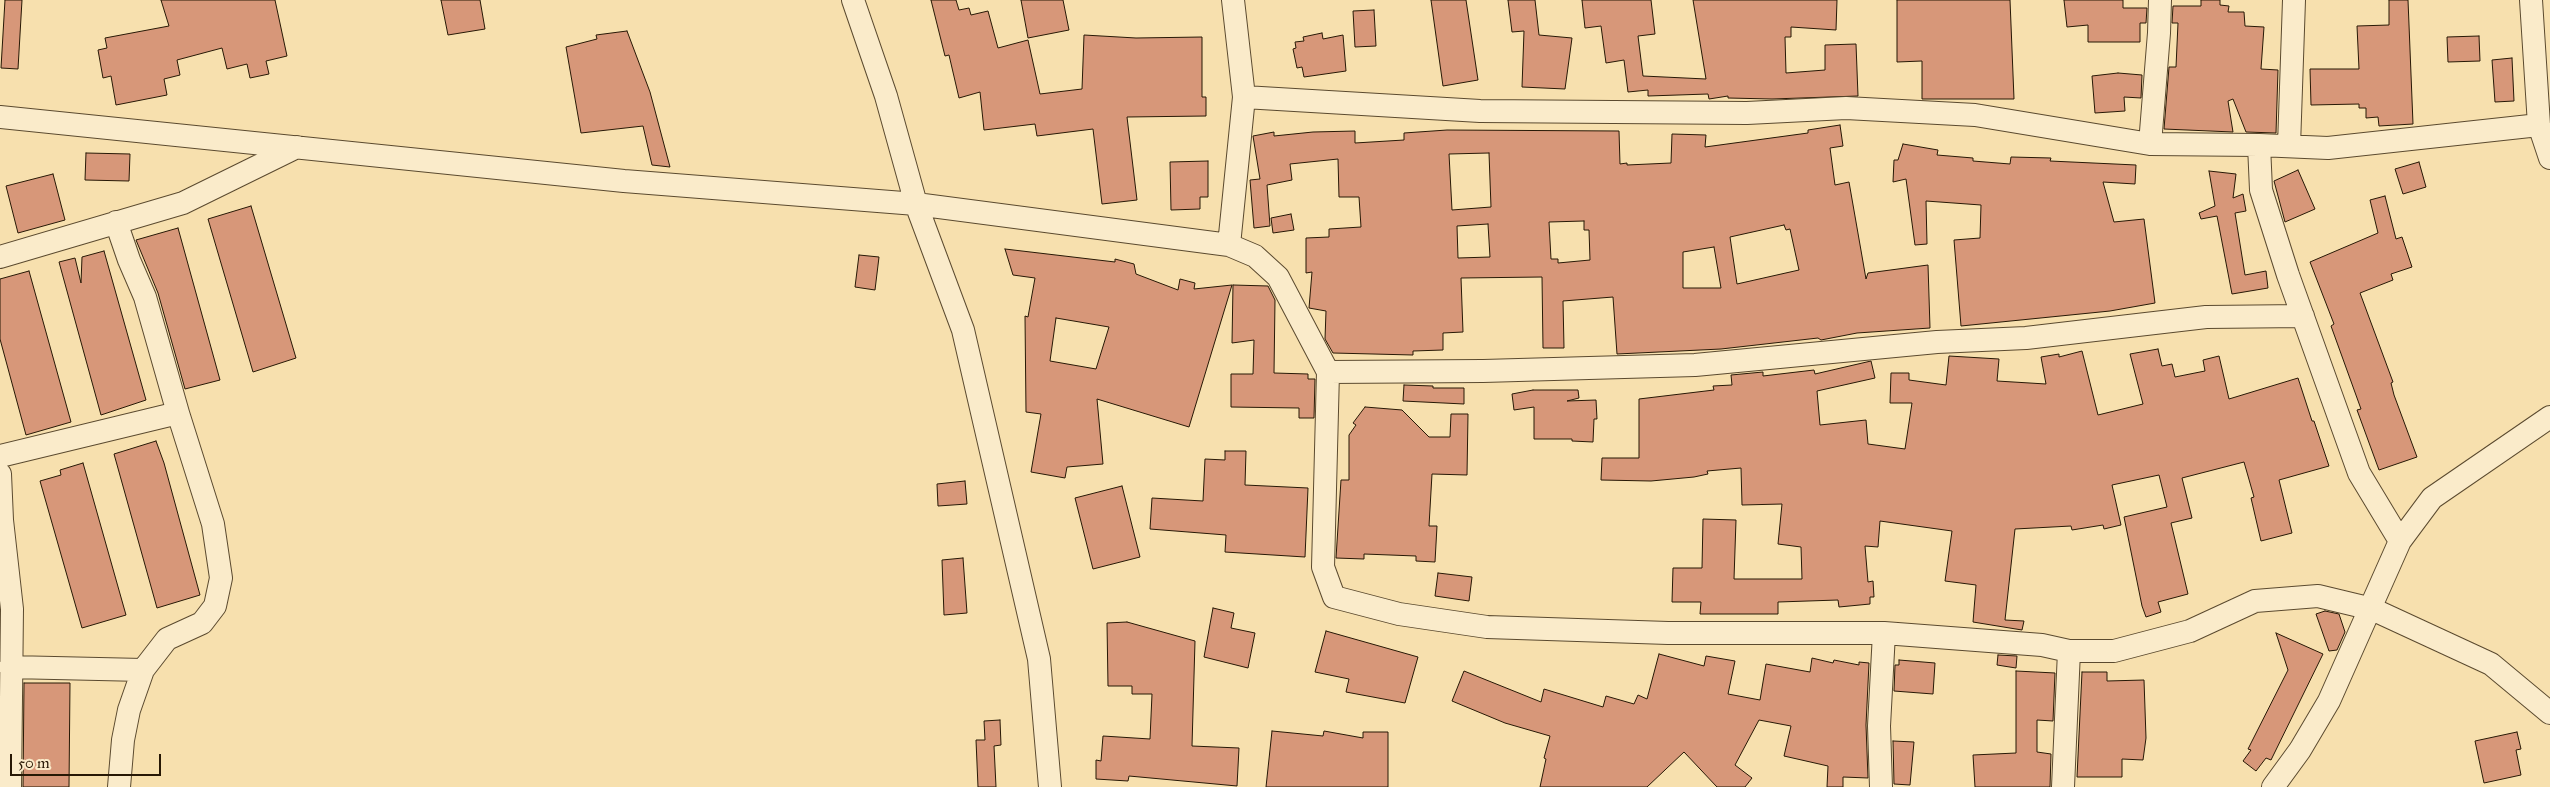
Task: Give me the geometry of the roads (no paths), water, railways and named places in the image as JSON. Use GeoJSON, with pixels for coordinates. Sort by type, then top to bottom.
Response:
{"type":"FeatureCollection","features":[{"type":"Feature","properties":{"kind":"street"},"geometry":{"type":"LineString","coordinates":[[853,0],[886,96],[916,204],[963,330],[1039,660],[1050,787]]}},
{"type":"Feature","properties":{"kind":"street"},"geometry":{"type":"LineString","coordinates":[[1229,245],[1244,97],[1233,0]]}},
{"type":"Feature","properties":{"kind":"street"},"geometry":{"type":"LineString","coordinates":[[2150,144],[2160,0]]}},
{"type":"Feature","properties":{"kind":"street"},"geometry":{"type":"LineString","coordinates":[[2289,146],[2294,0]]}},
{"type":"Feature","properties":{"kind":"street"},"geometry":{"type":"LineString","coordinates":[[2531,0],[2539,125],[2550,158]]}},
{"type":"Feature","properties":{"kind":"street"},"geometry":{"type":"LineString","coordinates":[[1244,97],[1480,111],[1747,113],[1866,109],[1974,115],[2150,144],[2328,148],[2539,125]]}},
{"type":"Feature","properties":{"kind":"street"},"geometry":{"type":"LineString","coordinates":[[0,117],[624,180],[916,204],[1229,245],[1255,256],[1278,277],[1328,372],[1323,567],[1334,597],[1399,614],[1487,627],[1668,633],[1884,633],[2042,645],[2070,651],[2114,651],[2190,630],[2255,601],[2318,596],[2372,609],[2491,664],[2550,713]]}},
{"type":"Feature","properties":{"kind":"street"},"geometry":{"type":"LineString","coordinates":[[2259,145],[2261,190],[2303,316],[2359,473],[2400,541]]}},
{"type":"Feature","properties":{"kind":"street"},"geometry":{"type":"LineString","coordinates":[[0,257],[183,203],[297,147]]}},
{"type":"Feature","properties":{"kind":"street"},"geometry":{"type":"LineString","coordinates":[[116,222],[129,260],[145,297],[178,413],[213,524],[221,578],[215,606],[202,623],[167,639],[143,670],[129,710],[123,740],[119,787]]}},
{"type":"Feature","properties":{"kind":"street"},"geometry":{"type":"LineString","coordinates":[[1328,372],[1483,371],[1695,365],[1937,342],[2026,338],[2206,317],[2303,316]]}},
{"type":"Feature","properties":{"kind":"street"},"geometry":{"type":"LineString","coordinates":[[0,456],[178,413]]}},
{"type":"Feature","properties":{"kind":"street"},"geometry":{"type":"LineString","coordinates":[[2273,787],[2300,750],[2329,701],[2372,609],[2400,541],[2432,498],[2550,417]]}},
{"type":"Feature","properties":{"kind":"street"},"geometry":{"type":"LineString","coordinates":[[0,474],[2,520],[12,609],[10,787]]}},
{"type":"Feature","properties":{"kind":"street"},"geometry":{"type":"LineString","coordinates":[[1881,787],[1879,726],[1884,633]]}},
{"type":"Feature","properties":{"kind":"street"},"geometry":{"type":"LineString","coordinates":[[2063,787],[2070,651]]}},
{"type":"Feature","properties":{"kind":"street"},"geometry":{"type":"LineString","coordinates":[[10,667],[143,670]]}}]}
